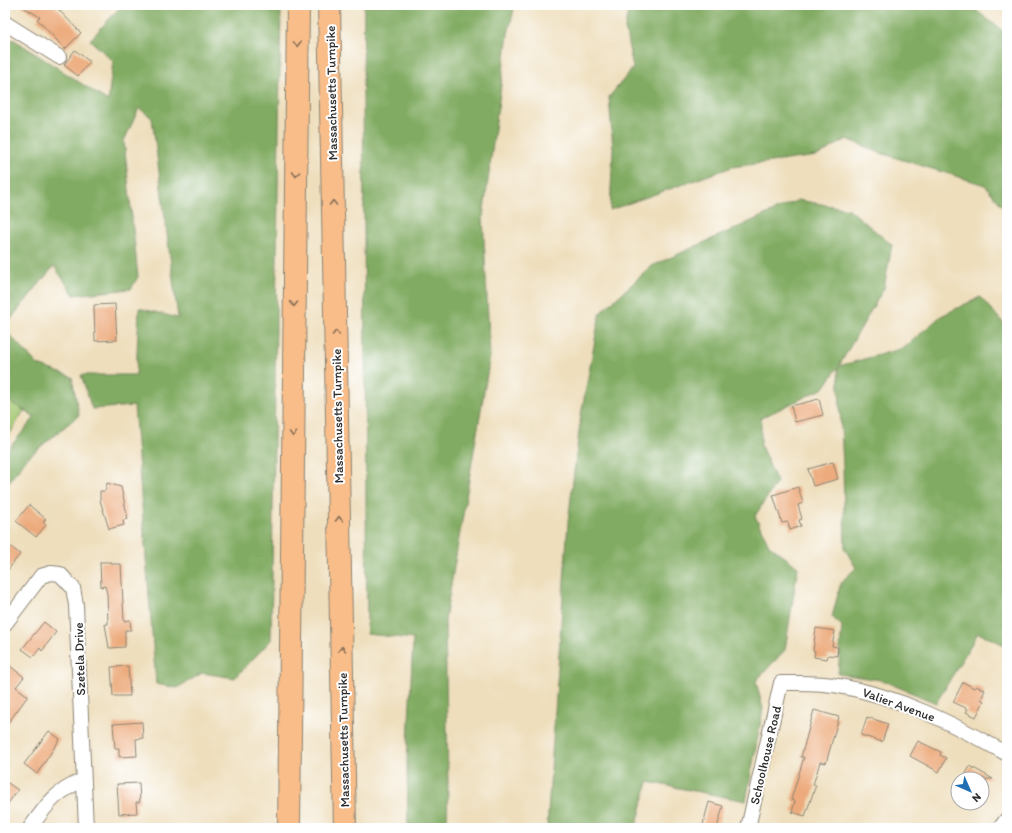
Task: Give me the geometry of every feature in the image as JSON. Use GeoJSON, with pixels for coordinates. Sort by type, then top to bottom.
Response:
{"type":"FeatureCollection","features":[{"type":"Feature","properties":{"kind":"highway"},"geometry":{"type":"LineString","coordinates":[[289,828],[298,5]]}},
{"type":"Feature","properties":{"kind":"highway","name":"Massachusetts Turnpike"},"geometry":{"type":"LineString","coordinates":[[329,5],[345,828]]}},
{"type":"Feature","properties":{"kind":"street"},"geometry":{"type":"LineString","coordinates":[[5,23],[59,57]]}},
{"type":"Feature","properties":{"kind":"street","name":"Szetela Drive"},"geometry":{"type":"LineString","coordinates":[[5,624],[41,576],[59,573],[71,585],[76,605],[86,828]]}},
{"type":"Feature","properties":{"kind":"street","name":"Valier Avenue"},"geometry":{"type":"LineString","coordinates":[[782,683],[822,683],[855,688],[882,696],[932,715],[1007,754]]}},
{"type":"Feature","properties":{"kind":"street","name":"Schoolhouse Road"},"geometry":{"type":"LineString","coordinates":[[748,828],[782,683]]}},
{"type":"Feature","properties":{"kind":"street"},"geometry":{"type":"LineString","coordinates":[[30,828],[48,804],[62,790],[83,780]]}},
{"type":"Feature","properties":{"kind":"street"},"geometry":{"type":"LineString","coordinates":[[1000,828],[1007,819]]}},
{"type":"Feature","properties":{"kind":"green space"},"geometry":{"type":"Polygon","coordinates":[[[122,5],[281,5],[271,640],[235,678],[202,673],[177,688],[156,684],[134,406],[92,409],[81,375],[136,375],[139,308],[178,318],[152,118],[139,108],[124,141],[138,277],[131,289],[74,295],[54,266],[5,326],[5,50],[13,39],[108,101],[113,61],[90,40],[122,5]]]}},
{"type":"Feature","properties":{"kind":"green space"},"geometry":{"type":"Polygon","coordinates":[[[364,5],[515,5],[508,34],[483,217],[490,357],[445,620],[448,781],[447,828],[408,828],[407,763],[413,639],[367,634],[363,92],[364,5]]]}},
{"type":"Feature","properties":{"kind":"green space"},"geometry":{"type":"Polygon","coordinates":[[[629,5],[969,5],[1007,34],[1007,212],[985,185],[880,153],[847,139],[817,156],[732,167],[610,210],[613,149],[609,97],[633,68],[625,28],[629,5]]]}},
{"type":"Feature","properties":{"kind":"green space"},"geometry":{"type":"Polygon","coordinates":[[[798,200],[849,209],[892,245],[884,288],[839,366],[904,348],[941,316],[980,297],[1007,327],[1007,646],[978,633],[936,703],[881,680],[838,674],[842,626],[832,617],[841,582],[856,568],[845,549],[838,367],[824,388],[761,418],[761,446],[777,482],[755,516],[769,545],[798,567],[785,650],[756,681],[763,709],[746,801],[648,782],[636,828],[547,828],[568,522],[581,415],[600,313],[652,266],[798,200]]]}},
{"type":"Feature","properties":{"kind":"green space"},"geometry":{"type":"Polygon","coordinates":[[[5,330],[38,365],[72,377],[79,415],[27,458],[5,487],[5,453],[35,417],[5,399],[5,330]]]}},
{"type":"Feature","properties":{"kind":"green space"},"geometry":{"type":"Polygon","coordinates":[[[5,358],[40,384],[5,442],[5,358]]]}},
{"type":"Feature","properties":{"kind":"building"},"geometry":{"type":"Polygon","coordinates":[[[20,5],[54,5],[81,33],[65,49],[37,19],[40,17],[20,5]]]}},
{"type":"Feature","properties":{"kind":"building"},"geometry":{"type":"Polygon","coordinates":[[[75,50],[90,62],[78,76],[64,65],[75,50]]]}},
{"type":"Feature","properties":{"kind":"building"},"geometry":{"type":"Polygon","coordinates":[[[115,304],[117,340],[95,341],[94,305],[115,304]]]}},
{"type":"Feature","properties":{"kind":"building"},"geometry":{"type":"Polygon","coordinates":[[[819,399],[823,415],[795,422],[791,406],[819,399]]]}},
{"type":"Feature","properties":{"kind":"building"},"geometry":{"type":"Polygon","coordinates":[[[833,462],[838,479],[813,486],[808,469],[833,462]]]}},
{"type":"Feature","properties":{"kind":"building"},"geometry":{"type":"Polygon","coordinates":[[[107,483],[121,487],[128,519],[123,520],[124,525],[109,529],[100,500],[100,491],[105,491],[107,483]]]}},
{"type":"Feature","properties":{"kind":"building"},"geometry":{"type":"Polygon","coordinates":[[[798,487],[803,503],[798,505],[802,519],[799,520],[801,526],[790,530],[788,522],[782,523],[773,495],[798,487]]]}},
{"type":"Feature","properties":{"kind":"building"},"geometry":{"type":"Polygon","coordinates":[[[29,505],[46,519],[43,522],[46,525],[36,537],[16,521],[29,505]]]}},
{"type":"Feature","properties":{"kind":"building"},"geometry":{"type":"Polygon","coordinates":[[[5,542],[20,554],[5,574],[5,542]]]}},
{"type":"Feature","properties":{"kind":"building"},"geometry":{"type":"Polygon","coordinates":[[[100,562],[121,564],[124,621],[130,620],[131,630],[125,630],[125,647],[109,648],[105,624],[108,624],[107,594],[105,586],[101,587],[100,562]]]}},
{"type":"Feature","properties":{"kind":"building"},"geometry":{"type":"Polygon","coordinates":[[[44,622],[56,632],[42,651],[40,648],[33,657],[22,649],[44,622]]]}},
{"type":"Feature","properties":{"kind":"building"},"geometry":{"type":"Polygon","coordinates":[[[816,628],[835,631],[832,646],[838,647],[837,656],[828,655],[827,659],[814,657],[815,651],[813,651],[816,628]]]}},
{"type":"Feature","properties":{"kind":"building"},"geometry":{"type":"Polygon","coordinates":[[[10,666],[24,677],[16,687],[28,696],[5,727],[5,673],[10,666]]]}},
{"type":"Feature","properties":{"kind":"building"},"geometry":{"type":"Polygon","coordinates":[[[128,666],[130,696],[113,696],[111,667],[128,666]]]}},
{"type":"Feature","properties":{"kind":"building"},"geometry":{"type":"Polygon","coordinates":[[[963,682],[974,688],[976,686],[985,690],[981,699],[984,701],[976,717],[966,712],[968,709],[953,702],[963,682]]]}},
{"type":"Feature","properties":{"kind":"building"},"geometry":{"type":"Polygon","coordinates":[[[814,710],[839,717],[826,763],[820,762],[813,785],[816,785],[805,816],[792,812],[795,801],[791,800],[804,757],[801,757],[814,710]]]}},
{"type":"Feature","properties":{"kind":"building"},"geometry":{"type":"Polygon","coordinates":[[[867,717],[888,724],[882,742],[861,735],[867,717]]]}},
{"type":"Feature","properties":{"kind":"building"},"geometry":{"type":"Polygon","coordinates":[[[142,722],[143,738],[136,739],[137,756],[119,757],[119,748],[115,748],[113,724],[142,722]]]}},
{"type":"Feature","properties":{"kind":"building"},"geometry":{"type":"Polygon","coordinates":[[[49,731],[60,739],[37,774],[24,764],[49,731]]]}},
{"type":"Feature","properties":{"kind":"building"},"geometry":{"type":"Polygon","coordinates":[[[918,741],[941,752],[940,755],[946,758],[939,772],[910,756],[918,741]]]}},
{"type":"Feature","properties":{"kind":"building"},"geometry":{"type":"Polygon","coordinates":[[[970,766],[979,771],[967,771],[970,766]]]}},
{"type":"Feature","properties":{"kind":"building"},"geometry":{"type":"Polygon","coordinates":[[[5,781],[18,790],[5,807],[5,781]]]}},
{"type":"Feature","properties":{"kind":"building"},"geometry":{"type":"Polygon","coordinates":[[[139,783],[140,802],[136,802],[137,813],[119,814],[117,784],[139,783]]]}},
{"type":"Feature","properties":{"kind":"building"},"geometry":{"type":"Polygon","coordinates":[[[709,802],[723,806],[717,828],[702,828],[709,802]]]}}]}
